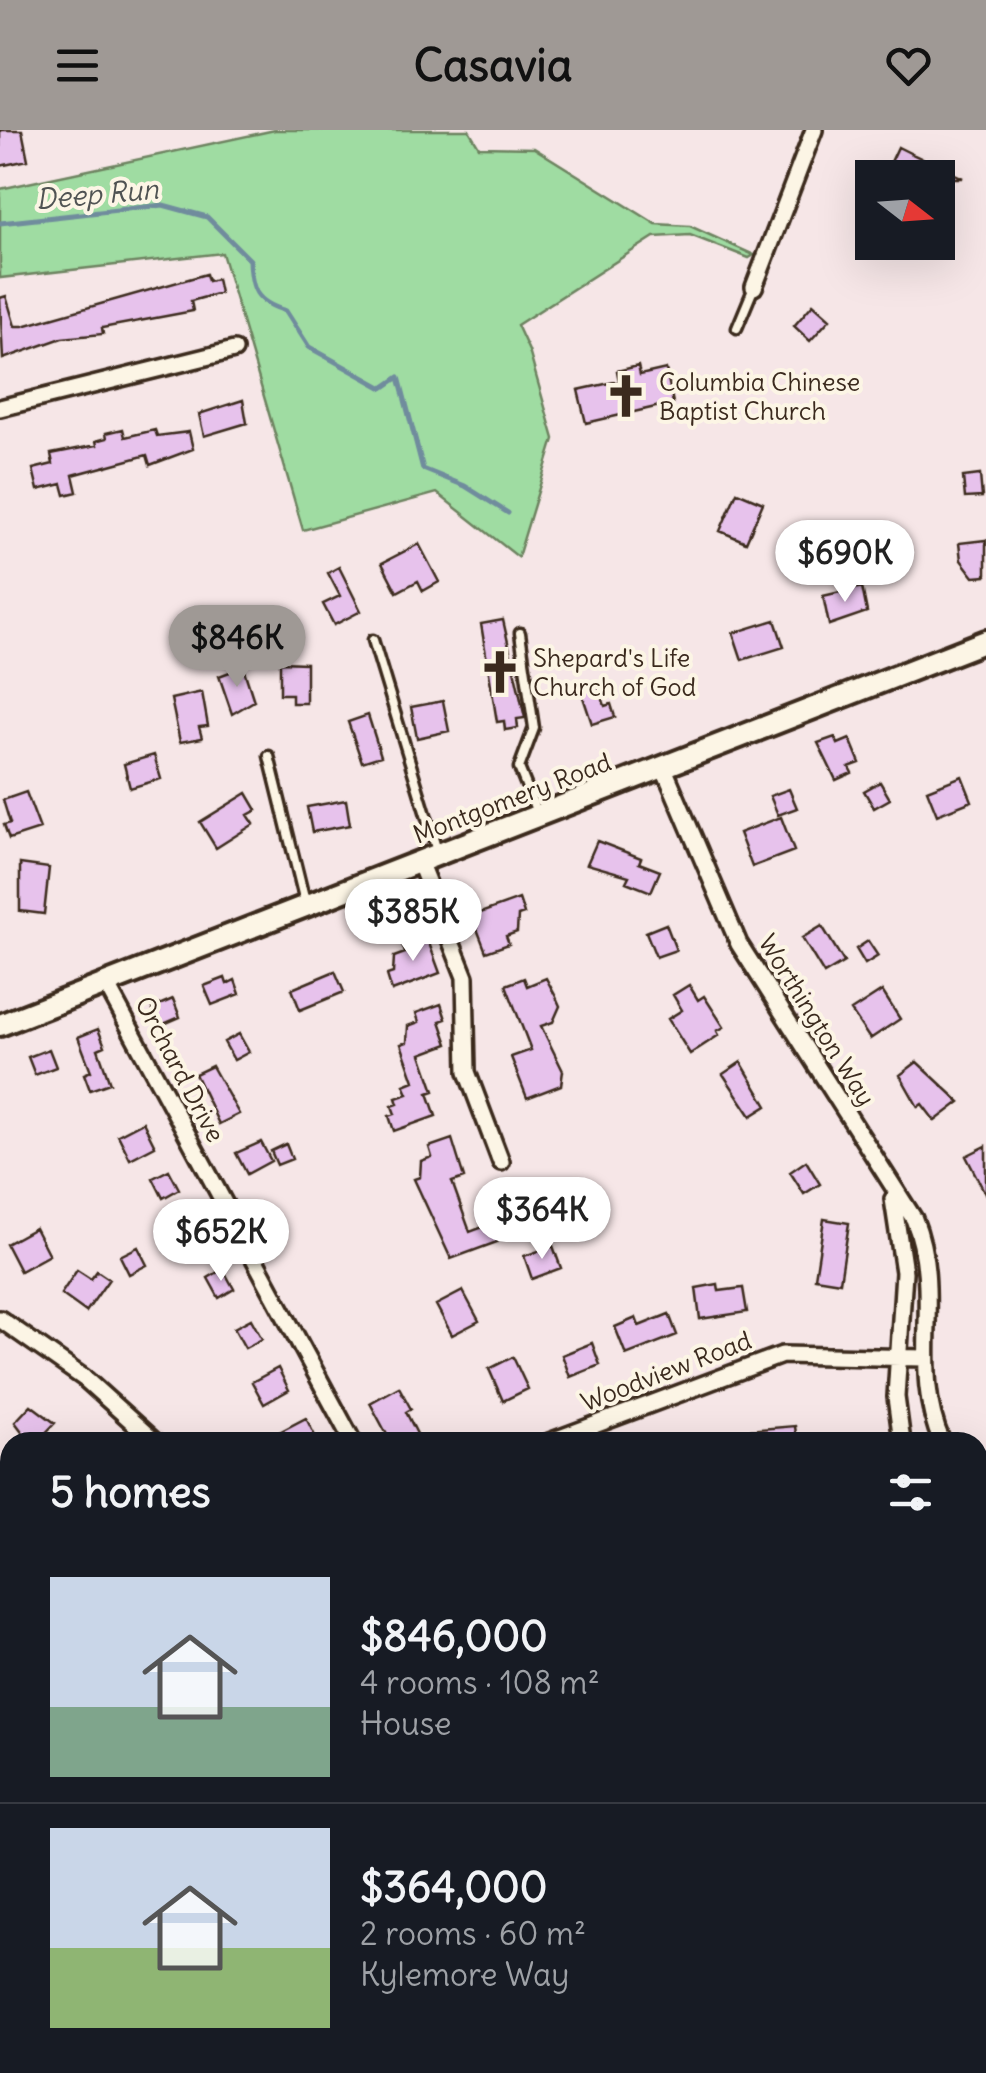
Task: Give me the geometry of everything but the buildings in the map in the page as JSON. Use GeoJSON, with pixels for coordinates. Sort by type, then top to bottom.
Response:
{"type":"FeatureCollection","features":[{"type":"Feature","properties":{"kind":"main road","name":"Montgomery Road"},"geometry":{"type":"LineString","coordinates":[[0,1025],[986,641]]}},
{"type":"Feature","properties":{"kind":"street"},"geometry":{"type":"LineString","coordinates":[[754,288],[814,130]]}},
{"type":"Feature","properties":{"kind":"street"},"geometry":{"type":"LineString","coordinates":[[0,408],[234,350]]}},
{"type":"Feature","properties":{"kind":"street","name":"Worthington Way"},"geometry":{"type":"LineString","coordinates":[[663,766],[739,944],[914,1219],[923,1243],[929,1306],[924,1358],[926,1398],[938,1432]]}},
{"type":"Feature","properties":{"kind":"street"},"geometry":{"type":"LineString","coordinates":[[428,857],[465,977],[467,1072],[501,1162]]}},
{"type":"Feature","properties":{"kind":"street","name":"Orchard Drive"},"geometry":{"type":"LineString","coordinates":[[106,984],[348,1432]]}},
{"type":"Feature","properties":{"kind":"street","name":"Worthington Way"},"geometry":{"type":"LineString","coordinates":[[889,1185],[900,1223],[903,1257],[904,1308],[896,1397],[901,1432]]}},
{"type":"Feature","properties":{"kind":"street"},"geometry":{"type":"LineString","coordinates":[[0,1319],[84,1378],[145,1432]]}},
{"type":"Feature","properties":{"kind":"street","name":"Woodview Road"},"geometry":{"type":"LineString","coordinates":[[576,1432],[782,1355],[924,1358]]}},
{"type":"Feature","properties":{"kind":"lane"},"geometry":{"type":"LineString","coordinates":[[737,328],[754,288]]}},
{"type":"Feature","properties":{"kind":"lane"},"geometry":{"type":"LineString","coordinates":[[520,633],[534,728],[518,768],[538,815]]}},
{"type":"Feature","properties":{"kind":"lane"},"geometry":{"type":"LineString","coordinates":[[374,640],[428,857]]}},
{"type":"Feature","properties":{"kind":"lane"},"geometry":{"type":"LineString","coordinates":[[269,756],[306,906]]}},
{"type":"Feature","properties":{"kind":"green space"},"geometry":{"type":"Polygon","coordinates":[[[275,130],[469,130],[479,147],[534,148],[656,224],[690,226],[754,255],[749,258],[690,235],[654,237],[517,325],[529,351],[554,439],[518,557],[437,493],[303,530],[222,253],[0,278],[0,189],[275,130]]]}},
{"type":"Feature","properties":{"kind":"waterway","name":"Deep Run"},"geometry":{"type":"LineString","coordinates":[[0,223],[163,205],[207,217],[250,260],[252,279],[261,299],[286,311],[309,347],[383,388],[399,377],[423,469],[465,486],[508,513]]}},
{"type":"Feature","properties":{"kind":"place","name":"Columbia Chinese Baptist Church"},"geometry":{"type":"Point","coordinates":[626,396]}},
{"type":"Feature","properties":{"kind":"place","name":"Shepard's Life Church of God"},"geometry":{"type":"Point","coordinates":[500,672]}}]}
